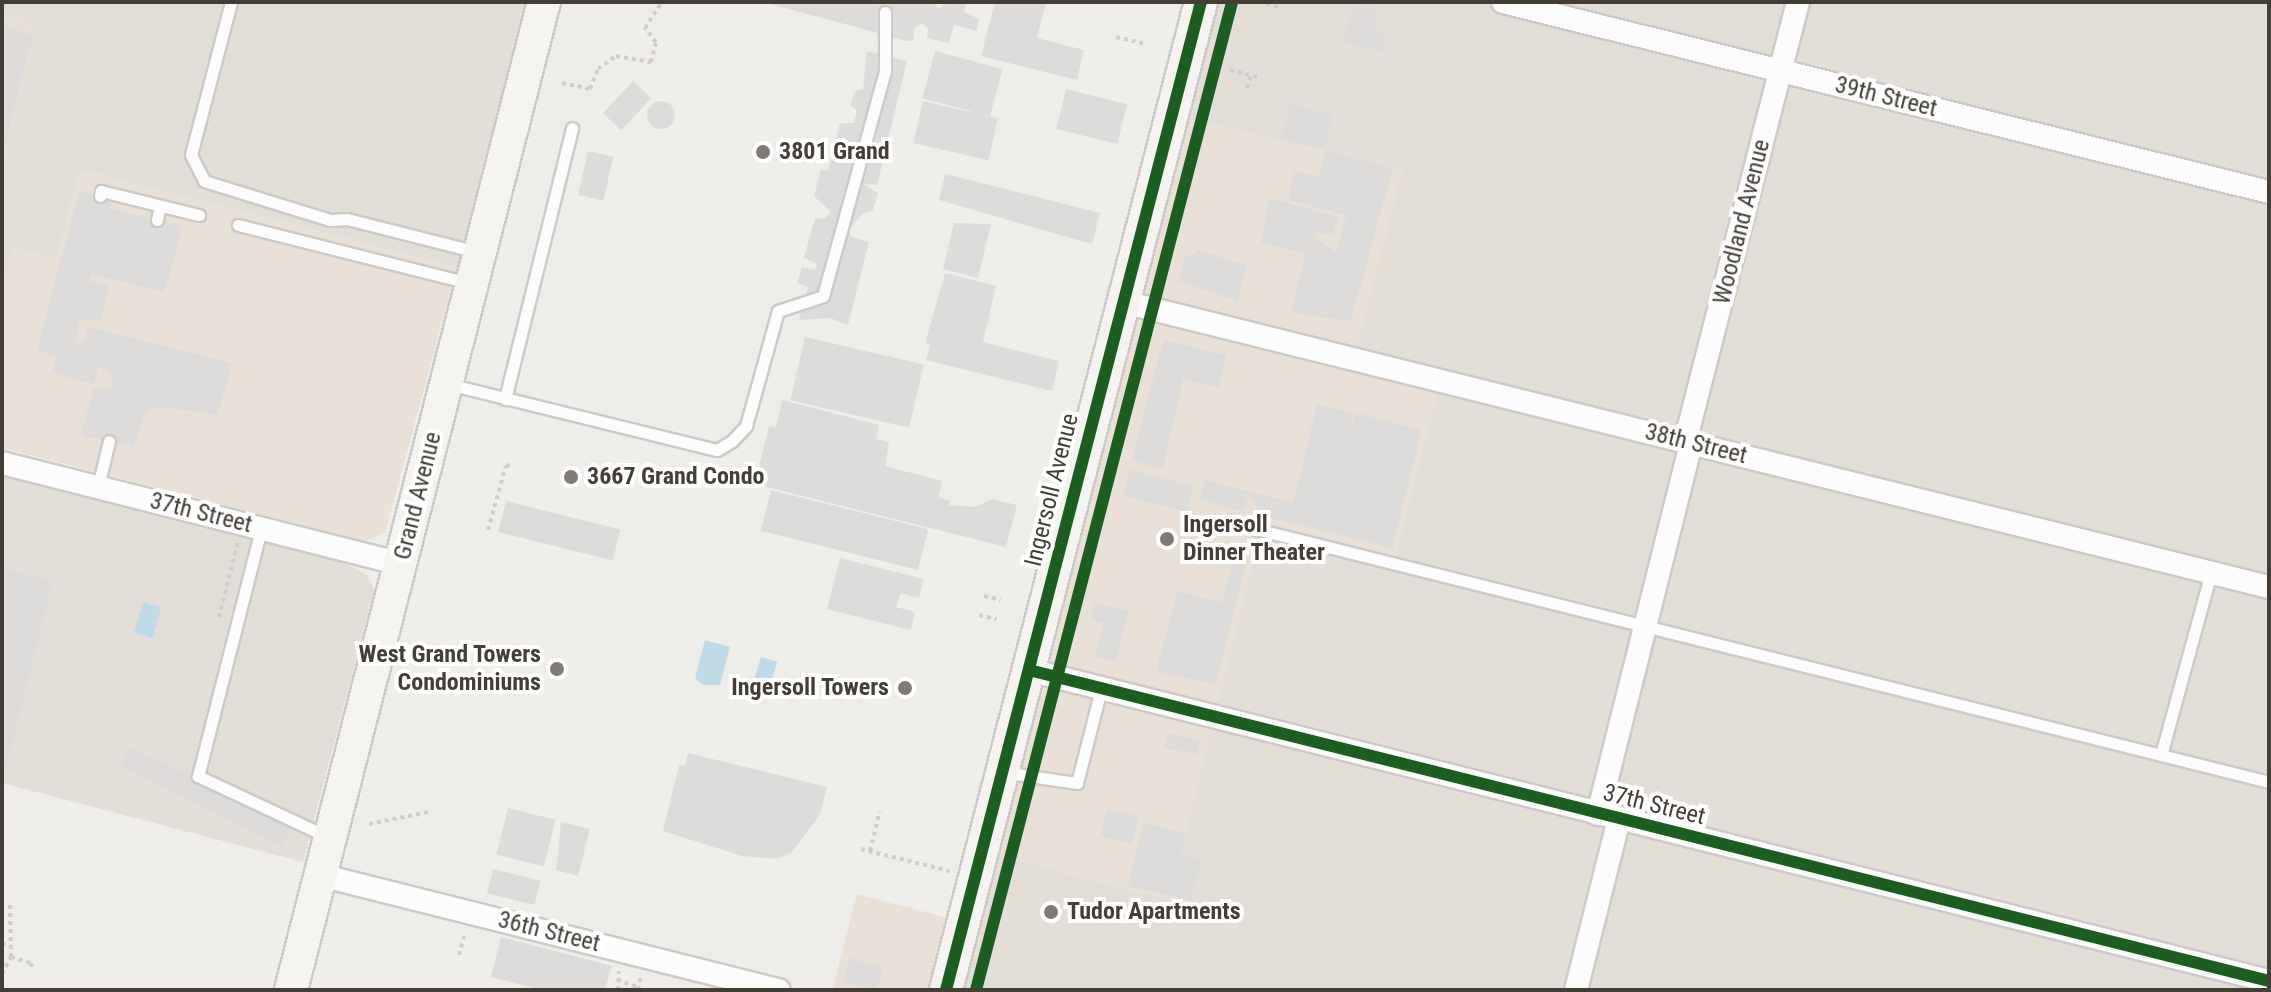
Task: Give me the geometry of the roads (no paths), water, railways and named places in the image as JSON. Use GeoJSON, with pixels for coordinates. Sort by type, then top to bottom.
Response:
{"type":"FeatureCollection","features":[{"type":"Feature","properties":{"kind":"main road","name":"Grand Avenue"},"geometry":{"type":"LineString","coordinates":[[291,990],[544,2]]}},
{"type":"Feature","properties":{"kind":"main road","name":"Ingersoll Avenue"},"geometry":{"type":"LineString","coordinates":[[946,990],[1201,2]]}},
{"type":"Feature","properties":{"kind":"street","name":"39th Street"},"geometry":{"type":"LineString","coordinates":[[1503,2],[2269,192]]}},
{"type":"Feature","properties":{"kind":"street","name":"Woodland Avenue"},"geometry":{"type":"LineString","coordinates":[[1576,990],[1645,626],[1798,2]]}},
{"type":"Feature","properties":{"kind":"street","name":"38th Street"},"geometry":{"type":"LineString","coordinates":[[1124,302],[2269,587]]}},
{"type":"Feature","properties":{"kind":"street","name":"37th Street"},"geometry":{"type":"LineString","coordinates":[[2,463],[400,564]]}},
{"type":"Feature","properties":{"kind":"street","name":"37th Street"},"geometry":{"type":"LineString","coordinates":[[1029,670],[2269,981]]}},
{"type":"Feature","properties":{"kind":"street","name":"36th Street"},"geometry":{"type":"LineString","coordinates":[[320,875],[779,990]]}},
{"type":"Feature","properties":{"kind":"lane"},"geometry":{"type":"LineString","coordinates":[[231,2],[191,155],[204,181],[330,220],[347,219],[476,268]]}},
{"type":"Feature","properties":{"kind":"lane"},"geometry":{"type":"LineString","coordinates":[[447,383],[717,450],[732,441],[746,426],[778,311],[823,296],[885,71],[885,12]]}},
{"type":"Feature","properties":{"kind":"lane"},"geometry":{"type":"LineString","coordinates":[[505,399],[572,128]]}},
{"type":"Feature","properties":{"kind":"lane"},"geometry":{"type":"LineString","coordinates":[[100,196],[101,191],[199,215]]}},
{"type":"Feature","properties":{"kind":"lane"},"geometry":{"type":"LineString","coordinates":[[157,220],[160,206]]}},
{"type":"Feature","properties":{"kind":"lane"},"geometry":{"type":"LineString","coordinates":[[238,225],[476,268]]}},
{"type":"Feature","properties":{"kind":"lane"},"geometry":{"type":"LineString","coordinates":[[98,487],[109,441]]}},
{"type":"Feature","properties":{"kind":"lane"},"geometry":{"type":"LineString","coordinates":[[252,526],[198,776],[330,838]]}},
{"type":"Feature","properties":{"kind":"lane"},"geometry":{"type":"LineString","coordinates":[[1248,527],[2269,782]]}},
{"type":"Feature","properties":{"kind":"lane"},"geometry":{"type":"LineString","coordinates":[[2161,755],[2211,572]]}},
{"type":"Feature","properties":{"kind":"lane"},"geometry":{"type":"LineString","coordinates":[[1002,772],[1077,783],[1101,689]]}},
{"type":"Feature","properties":{"kind":"water"},"geometry":{"type":"Polygon","coordinates":[[[143,602],[161,607],[152,638],[134,633],[143,602]]]}},
{"type":"Feature","properties":{"kind":"water"},"geometry":{"type":"Polygon","coordinates":[[[705,640],[730,647],[720,685],[703,685],[695,678],[705,640]]]}},
{"type":"Feature","properties":{"kind":"water"},"geometry":{"type":"Polygon","coordinates":[[[761,657],[777,662],[767,695],[751,690],[761,657]]]}},
{"type":"Feature","properties":{"kind":"place","name":"3801 Grand"},"geometry":{"type":"Point","coordinates":[763,152]}},
{"type":"Feature","properties":{"kind":"place","name":"3667 Grand Condo"},"geometry":{"type":"Point","coordinates":[571,477]}},
{"type":"Feature","properties":{"kind":"place","name":"Ingersoll Dinner Theater"},"geometry":{"type":"Point","coordinates":[1167,539]}},
{"type":"Feature","properties":{"kind":"place","name":"West Grand Towers Condominiums"},"geometry":{"type":"Point","coordinates":[557,669]}},
{"type":"Feature","properties":{"kind":"place","name":"Ingersoll Towers"},"geometry":{"type":"Point","coordinates":[905,688]}},
{"type":"Feature","properties":{"kind":"place","name":"Tudor Apartments"},"geometry":{"type":"Point","coordinates":[1051,912]}}]}
